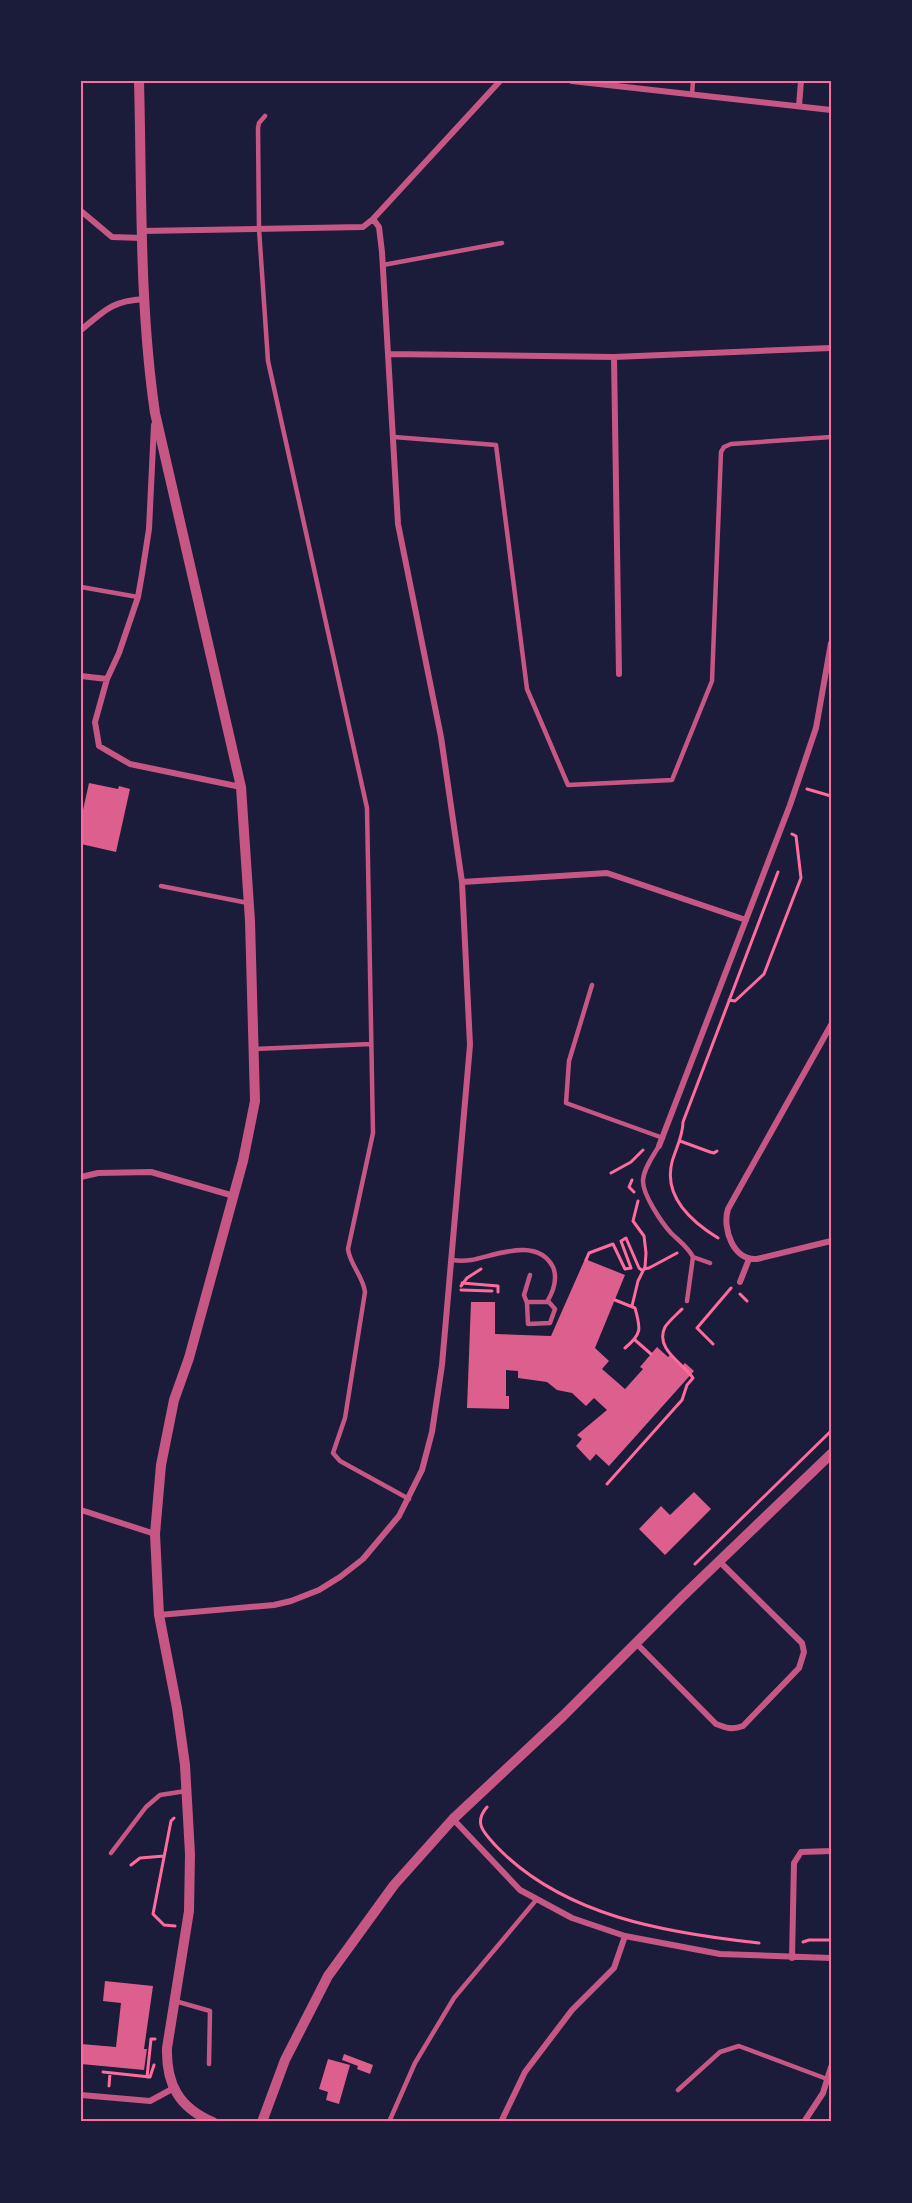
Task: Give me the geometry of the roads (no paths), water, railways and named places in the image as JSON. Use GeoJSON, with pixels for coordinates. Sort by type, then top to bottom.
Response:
{"type":"FeatureCollection","features":[{"type":"Feature","properties":{"kind":"street"},"geometry":{"type":"LineString","coordinates":[[139,81],[144,299],[150,378],[155,413],[241,787],[248,903],[255,1101],[234,1196],[189,1358],[174,1400],[161,1465],[155,1534],[159,1616],[177,1708],[185,1765],[190,1854],[189,1911],[167,2048],[167,2066],[180,2098],[196,2115],[213,2122]]}},
{"type":"Feature","properties":{"kind":"street"},"geometry":{"type":"LineString","coordinates":[[81,212],[112,237],[259,229],[363,227],[373,219],[500,81]]}},
{"type":"Feature","properties":{"kind":"street"},"geometry":{"type":"LineString","coordinates":[[574,81],[831,110]]}},
{"type":"Feature","properties":{"kind":"street"},"geometry":{"type":"LineString","coordinates":[[799,106],[801,81]]}},
{"type":"Feature","properties":{"kind":"street"},"geometry":{"type":"LineString","coordinates":[[159,1616],[274,1605],[291,1601],[319,1590],[350,1570],[366,1556],[393,1524],[409,1499],[422,1470],[432,1432],[442,1365],[470,1045],[462,882],[441,737],[398,524],[383,265],[380,229],[373,219]]}},
{"type":"Feature","properties":{"kind":"street"},"geometry":{"type":"LineString","coordinates":[[81,330],[107,309],[123,300],[144,299]]}},
{"type":"Feature","properties":{"kind":"street"},"geometry":{"type":"LineString","coordinates":[[388,354],[614,357],[831,348]]}},
{"type":"Feature","properties":{"kind":"street"},"geometry":{"type":"LineString","coordinates":[[614,357],[619,674]]}},
{"type":"Feature","properties":{"kind":"street"},"geometry":{"type":"LineString","coordinates":[[155,413],[148,529],[138,597],[119,653],[107,679],[95,722],[99,746],[129,764],[241,787]]}},
{"type":"Feature","properties":{"kind":"street"},"geometry":{"type":"LineString","coordinates":[[658,1146],[797,785],[816,728],[831,643]]}},
{"type":"Feature","properties":{"kind":"street"},"geometry":{"type":"LineString","coordinates":[[81,676],[107,679]]}},
{"type":"Feature","properties":{"kind":"street"},"geometry":{"type":"LineString","coordinates":[[462,882],[607,873],[746,920]]}},
{"type":"Feature","properties":{"kind":"street"},"geometry":{"type":"LineString","coordinates":[[831,1025],[726,1216],[731,1242],[735,1249],[749,1259],[831,1241]]}},
{"type":"Feature","properties":{"kind":"street"},"geometry":{"type":"LineString","coordinates":[[81,1177],[98,1173],[152,1172],[234,1196]]}},
{"type":"Feature","properties":{"kind":"street"},"geometry":{"type":"LineString","coordinates":[[737,1283],[749,1259]]}},
{"type":"Feature","properties":{"kind":"street"},"geometry":{"type":"LineString","coordinates":[[262,2122],[285,2060],[328,1976],[394,1885],[453,1819],[563,1716],[831,1454]]}},
{"type":"Feature","properties":{"kind":"street"},"geometry":{"type":"LineString","coordinates":[[81,1510],[155,1534]]}},
{"type":"Feature","properties":{"kind":"street"},"geometry":{"type":"LineString","coordinates":[[636,1643],[716,1724],[735,1729],[743,1726],[799,1668],[804,1652],[802,1643],[720,1562]]}},
{"type":"Feature","properties":{"kind":"street"},"geometry":{"type":"LineString","coordinates":[[453,1819],[520,1890],[572,1918],[625,1936],[720,1954],[831,1958]]}},
{"type":"Feature","properties":{"kind":"street"},"geometry":{"type":"LineString","coordinates":[[792,1958],[794,1863],[801,1851],[831,1851]]}},
{"type":"Feature","properties":{"kind":"street"},"geometry":{"type":"LineString","coordinates":[[501,2122],[525,2072],[572,2010],[614,1968],[625,1936]]}},
{"type":"Feature","properties":{"kind":"street"},"geometry":{"type":"LineString","coordinates":[[804,2122],[823,2093],[831,2067]]}},
{"type":"Feature","properties":{"kind":"street"},"geometry":{"type":"LineString","coordinates":[[81,2095],[150,2101],[174,2088]]}},
{"type":"Feature","properties":{"kind":"lane"},"geometry":{"type":"LineString","coordinates":[[692,94],[693,81]]}},
{"type":"Feature","properties":{"kind":"lane"},"geometry":{"type":"LineString","coordinates":[[265,116],[258,128],[259,229],[268,361],[367,808],[373,1133],[348,1249],[349,1257],[364,1285],[365,1300],[345,1418],[333,1453],[340,1461],[409,1499]]}},
{"type":"Feature","properties":{"kind":"lane"},"geometry":{"type":"LineString","coordinates":[[383,265],[502,243]]}},
{"type":"Feature","properties":{"kind":"lane"},"geometry":{"type":"LineString","coordinates":[[394,437],[496,445],[527,690],[568,785],[672,780],[712,681],[721,452],[724,447],[731,444],[831,436]]}},
{"type":"Feature","properties":{"kind":"lane"},"geometry":{"type":"LineString","coordinates":[[81,587],[138,597]]}},
{"type":"Feature","properties":{"kind":"lane"},"geometry":{"type":"LineString","coordinates":[[161,886],[248,903]]}},
{"type":"Feature","properties":{"kind":"lane"},"geometry":{"type":"LineString","coordinates":[[592,985],[569,1061],[566,1103],[663,1138]]}},
{"type":"Feature","properties":{"kind":"lane"},"geometry":{"type":"LineString","coordinates":[[253,1050],[371,1044]]}},
{"type":"Feature","properties":{"kind":"lane"},"geometry":{"type":"LineString","coordinates":[[658,1146],[645,1174],[643,1184],[666,1227],[693,1257],[687,1301]]}},
{"type":"Feature","properties":{"kind":"lane"},"geometry":{"type":"LineString","coordinates":[[452,1260],[468,1261],[511,1250],[539,1254],[549,1261],[555,1273],[555,1284],[548,1301]]}},
{"type":"Feature","properties":{"kind":"lane"},"geometry":{"type":"LineString","coordinates":[[693,1257],[710,1263]]}},
{"type":"Feature","properties":{"kind":"lane"},"geometry":{"type":"LineString","coordinates":[[530,1275],[524,1291],[528,1324],[547,1325],[550,1323],[555,1309],[548,1301]]}},
{"type":"Feature","properties":{"kind":"lane"},"geometry":{"type":"LineString","coordinates":[[527,1302],[548,1301]]}},
{"type":"Feature","properties":{"kind":"lane"},"geometry":{"type":"LineString","coordinates":[[111,1853],[146,1807],[160,1795],[186,1791]]}},
{"type":"Feature","properties":{"kind":"lane"},"geometry":{"type":"LineString","coordinates":[[389,2122],[416,2063],[454,1998],[537,1899]]}},
{"type":"Feature","properties":{"kind":"lane"},"geometry":{"type":"LineString","coordinates":[[175,2001],[210,2011],[209,2064]]}},
{"type":"Feature","properties":{"kind":"lane"},"geometry":{"type":"LineString","coordinates":[[678,2090],[720,2052],[739,2046],[827,2079]]}}]}
